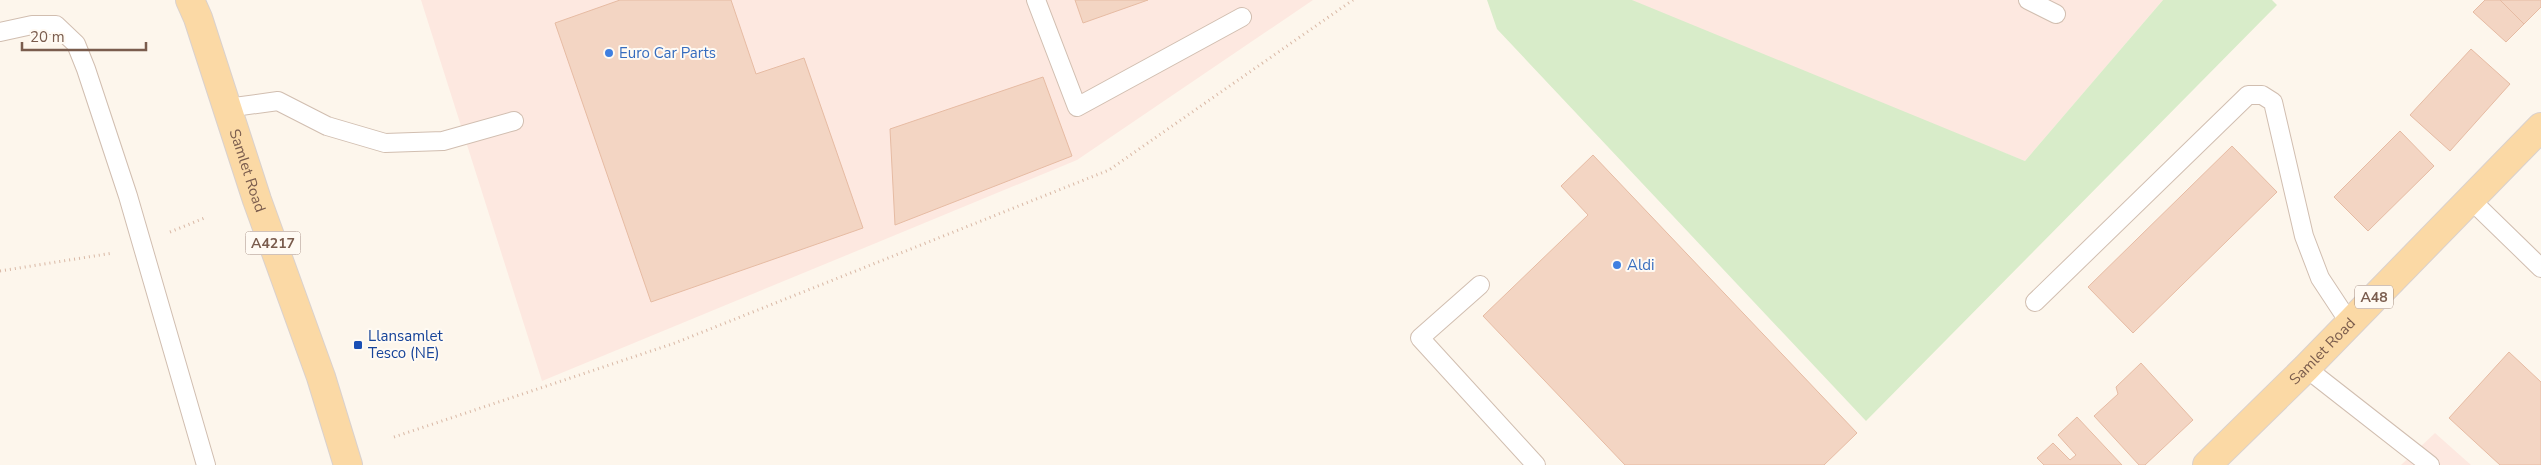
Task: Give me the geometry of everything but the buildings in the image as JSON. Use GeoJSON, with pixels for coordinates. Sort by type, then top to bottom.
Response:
{"type":"FeatureCollection","features":[{"type":"Feature","properties":{"kind":"main road","name":"Samlet Road"},"geometry":{"type":"LineString","coordinates":[[195,6],[257,200],[322,377],[348,465]]}},
{"type":"Feature","properties":{"kind":"main road","name":"Samlet Road"},"geometry":{"type":"LineString","coordinates":[[2207,465],[2306,368],[2541,127]]}},
{"type":"Feature","properties":{"kind":"lane"},"geometry":{"type":"LineString","coordinates":[[1036,0],[1077,107],[1242,17]]}},
{"type":"Feature","properties":{"kind":"lane"},"geometry":{"type":"LineString","coordinates":[[2028,0],[2056,14]]}},
{"type":"Feature","properties":{"kind":"lane"},"geometry":{"type":"LineString","coordinates":[[0,32],[32,25],[56,25],[76,44],[92,87],[142,244],[206,465]]}},
{"type":"Feature","properties":{"kind":"lane"},"geometry":{"type":"LineString","coordinates":[[2035,302],[2248,95],[2262,95],[2273,102],[2304,236],[2320,278],[2349,322]]}},
{"type":"Feature","properties":{"kind":"lane"},"geometry":{"type":"LineString","coordinates":[[227,108],[278,100],[327,126],[385,143],[443,141],[514,121]]}},
{"type":"Feature","properties":{"kind":"lane"},"geometry":{"type":"LineString","coordinates":[[2470,199],[2541,268]]}},
{"type":"Feature","properties":{"kind":"lane"},"geometry":{"type":"LineString","coordinates":[[1480,285],[1420,338],[1536,465]]}},
{"type":"Feature","properties":{"kind":"lane"},"geometry":{"type":"LineString","coordinates":[[2306,368],[2430,465]]}},
{"type":"Feature","properties":{"kind":"path"},"geometry":{"type":"LineString","coordinates":[[394,437],[675,344],[1109,170],[1353,0]]}},
{"type":"Feature","properties":{"kind":"path"},"geometry":{"type":"LineString","coordinates":[[0,272],[100,256],[142,244],[207,217]]}},
{"type":"Feature","properties":{"kind":"shaded area"},"geometry":{"type":"Polygon","coordinates":[[[421,0],[1313,0],[1077,160],[542,381],[421,0]]]}},
{"type":"Feature","properties":{"kind":"shaded area"},"geometry":{"type":"Polygon","coordinates":[[[1619,0],[2163,0],[2025,161],[1619,0]]]}},
{"type":"Feature","properties":{"kind":"shaded area"},"geometry":{"type":"Polygon","coordinates":[[[2435,433],[2471,465],[2401,465],[2435,433]]]}},
{"type":"Feature","properties":{"kind":"green space"},"geometry":{"type":"Polygon","coordinates":[[[1487,0],[1632,0],[2025,161],[2163,0],[2272,0],[2277,5],[1866,421],[1497,29],[1487,0]]]}},
{"type":"Feature","properties":{"kind":"place","name":"Euro Car Parts"},"geometry":{"type":"Point","coordinates":[609,53]}},
{"type":"Feature","properties":{"kind":"place","name":"Aldi"},"geometry":{"type":"Point","coordinates":[1617,265]}},
{"type":"Feature","properties":{"kind":"place","name":"Llansamlet Tesco (NE)"},"geometry":{"type":"Point","coordinates":[358,345]}}]}
